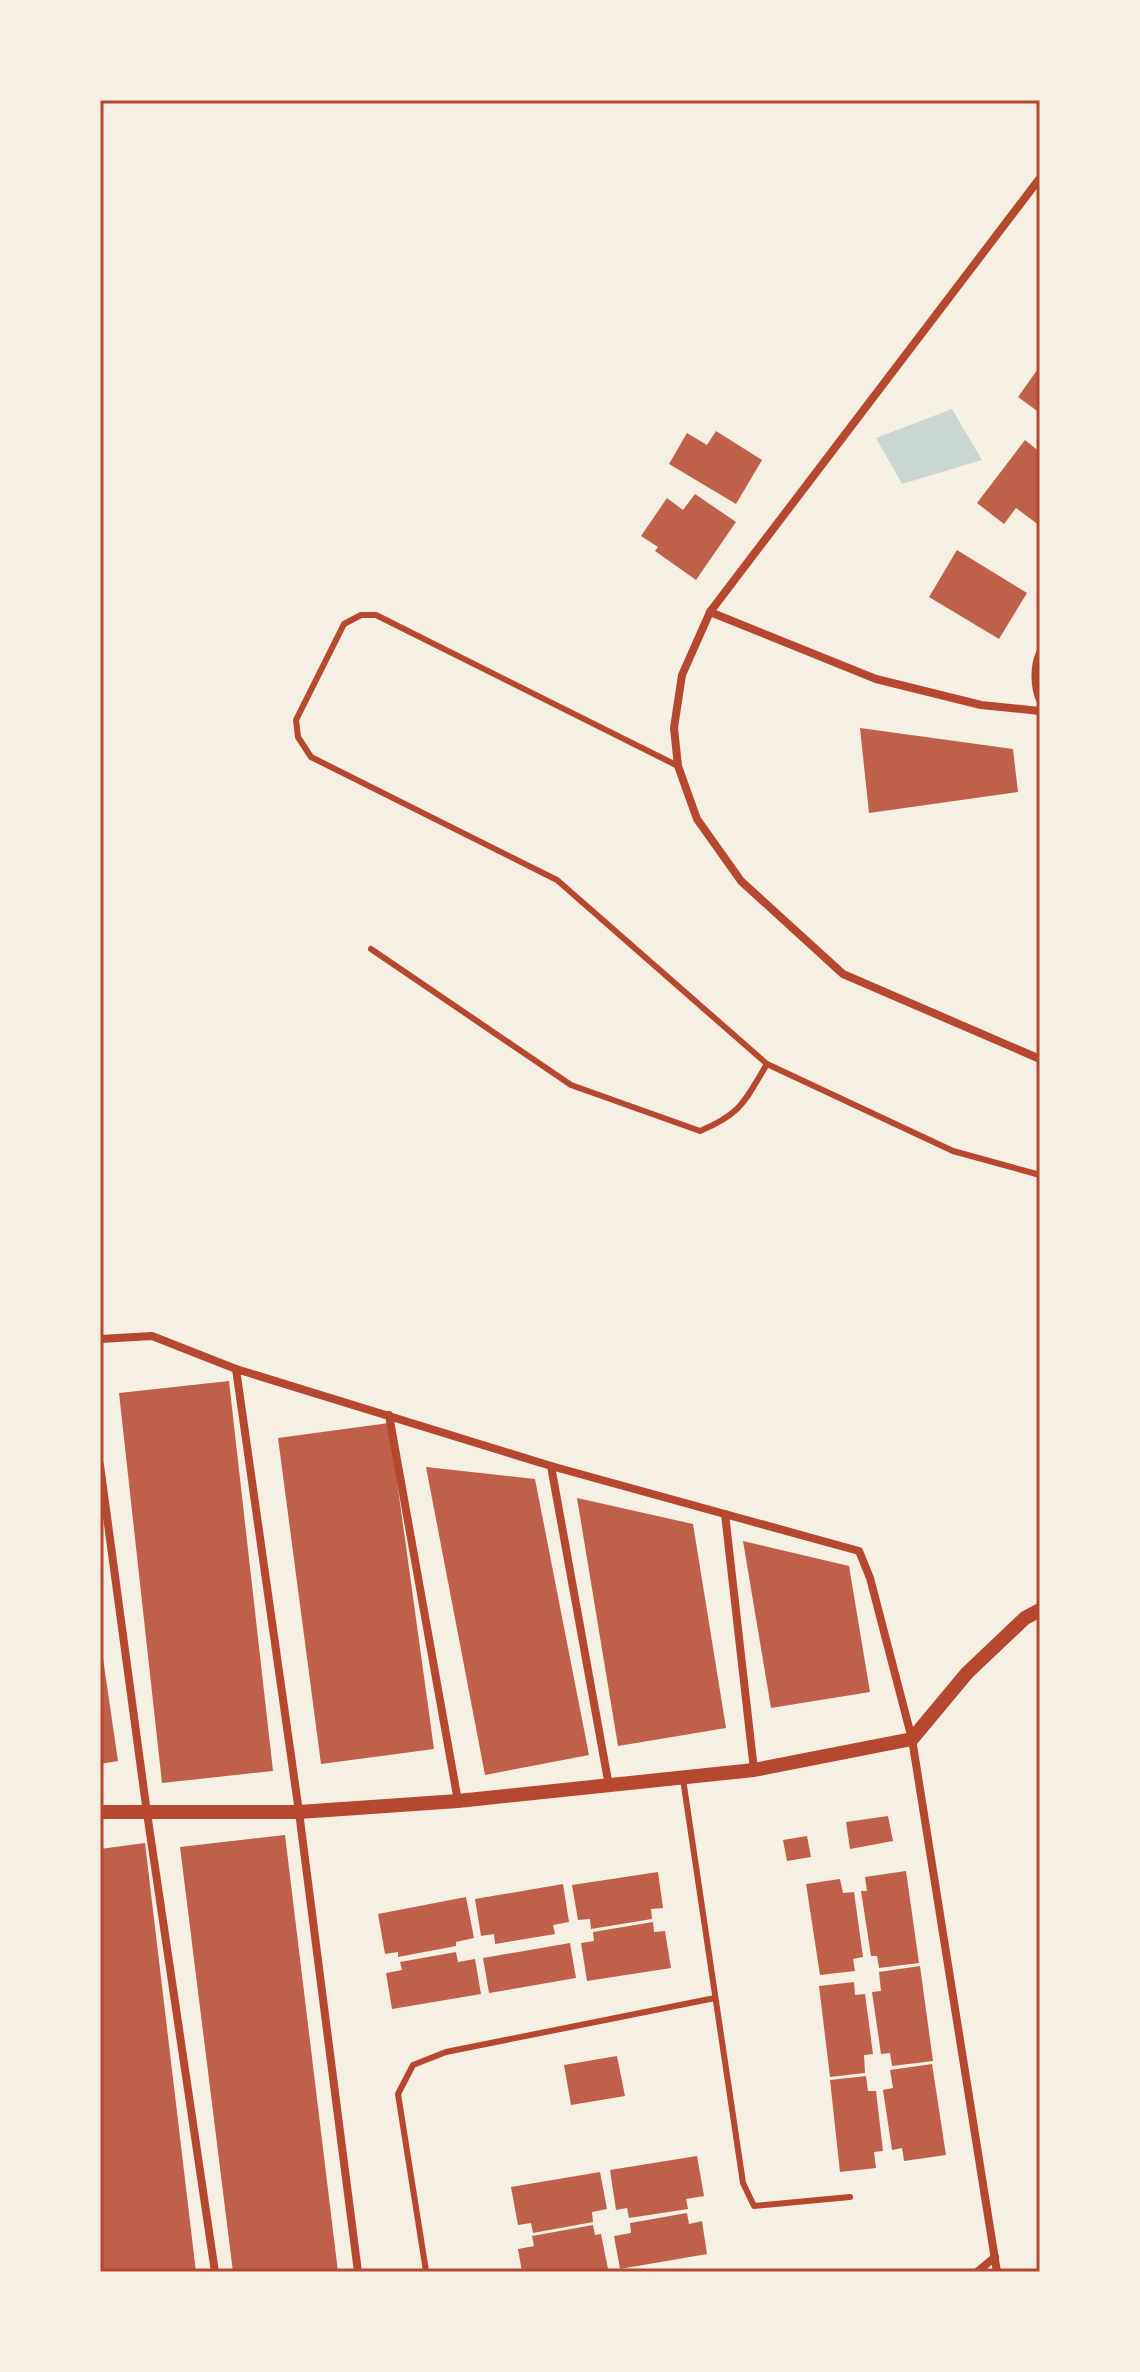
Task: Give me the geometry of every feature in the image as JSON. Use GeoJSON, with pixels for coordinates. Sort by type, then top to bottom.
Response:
{"type":"FeatureCollection","features":[{"type":"Feature","properties":{"kind":"street"},"geometry":{"type":"LineString","coordinates":[[1040,178],[710,612],[682,675],[674,728],[678,766],[697,819],[741,881],[843,974],[1040,1059]]}},
{"type":"Feature","properties":{"kind":"street"},"geometry":{"type":"LineString","coordinates":[[710,612],[876,679],[981,705],[1040,711]]}},
{"type":"Feature","properties":{"kind":"street"},"geometry":{"type":"LineString","coordinates":[[1040,653],[1036,662],[1040,700]]}},
{"type":"Feature","properties":{"kind":"street"},"geometry":{"type":"LineString","coordinates":[[100,1339],[152,1336],[236,1369],[551,1466],[859,1551],[912,1739],[997,2272]]}},
{"type":"Feature","properties":{"kind":"street"},"geometry":{"type":"LineString","coordinates":[[236,1369],[299,1812],[358,2272]]}},
{"type":"Feature","properties":{"kind":"street"},"geometry":{"type":"LineString","coordinates":[[389,1415],[458,1801]]}},
{"type":"Feature","properties":{"kind":"street"},"geometry":{"type":"LineString","coordinates":[[100,1465],[147,1813],[215,2272]]}},
{"type":"Feature","properties":{"kind":"street"},"geometry":{"type":"LineString","coordinates":[[551,1466],[609,1786]]}},
{"type":"Feature","properties":{"kind":"street"},"geometry":{"type":"LineString","coordinates":[[725,1514],[754,1770]]}},
{"type":"Feature","properties":{"kind":"street"},"geometry":{"type":"LineString","coordinates":[[100,1812],[299,1812],[458,1801],[754,1770],[912,1739],[967,1673],[1025,1618],[1040,1610]]}},
{"type":"Feature","properties":{"kind":"street"},"geometry":{"type":"LineString","coordinates":[[977,2272],[995,2257]]}},
{"type":"Feature","properties":{"kind":"lane"},"geometry":{"type":"LineString","coordinates":[[678,766],[376,615],[361,615],[344,624],[296,720],[298,737],[311,757],[557,880],[767,1064],[953,1151],[1040,1175]]}},
{"type":"Feature","properties":{"kind":"lane"},"geometry":{"type":"LineString","coordinates":[[371,949],[571,1085],[700,1131],[728,1119],[742,1105],[767,1064]]}},
{"type":"Feature","properties":{"kind":"lane"},"geometry":{"type":"LineString","coordinates":[[683,1779],[743,2183],[754,2206],[850,2197]]}},
{"type":"Feature","properties":{"kind":"lane"},"geometry":{"type":"LineString","coordinates":[[426,2271],[398,2094],[413,2065],[446,2052],[715,1998]]}},
{"type":"Feature","properties":{"kind":"shaded area"},"geometry":{"type":"Polygon","coordinates":[[[952,409],[982,460],[902,484],[876,438],[952,409]]]}},
{"type":"Feature","properties":{"kind":"building"},"geometry":{"type":"Polygon","coordinates":[[[1040,366],[1040,413],[1018,397],[1040,366]]]}},
{"type":"Feature","properties":{"kind":"building"},"geometry":{"type":"Polygon","coordinates":[[[716,431],[762,460],[736,504],[669,464],[687,433],[707,445],[716,431]]]}},
{"type":"Feature","properties":{"kind":"building"},"geometry":{"type":"Polygon","coordinates":[[[1025,440],[1040,452],[1040,526],[1016,508],[1004,524],[977,503],[1025,440]]]}},
{"type":"Feature","properties":{"kind":"building"},"geometry":{"type":"Polygon","coordinates":[[[695,494],[736,522],[696,580],[655,551],[658,547],[641,536],[667,498],[683,510],[695,494]]]}},
{"type":"Feature","properties":{"kind":"building"},"geometry":{"type":"Polygon","coordinates":[[[957,550],[1027,593],[999,639],[929,597],[957,550]]]}},
{"type":"Feature","properties":{"kind":"building"},"geometry":{"type":"Polygon","coordinates":[[[860,728],[1013,749],[1018,792],[869,813],[860,728]]]}},
{"type":"Feature","properties":{"kind":"building"},"geometry":{"type":"Polygon","coordinates":[[[229,1381],[273,1771],[162,1783],[119,1393],[229,1381]]]}},
{"type":"Feature","properties":{"kind":"building"},"geometry":{"type":"Polygon","coordinates":[[[389,1423],[434,1749],[321,1764],[278,1438],[389,1423]]]}},
{"type":"Feature","properties":{"kind":"building"},"geometry":{"type":"Polygon","coordinates":[[[426,1467],[535,1479],[589,1755],[485,1775],[426,1467]]]}},
{"type":"Feature","properties":{"kind":"building"},"geometry":{"type":"Polygon","coordinates":[[[577,1498],[693,1524],[726,1728],[618,1746],[577,1498]]]}},
{"type":"Feature","properties":{"kind":"building"},"geometry":{"type":"Polygon","coordinates":[[[743,1541],[849,1566],[870,1692],[771,1708],[743,1541]]]}},
{"type":"Feature","properties":{"kind":"building"},"geometry":{"type":"Polygon","coordinates":[[[100,1638],[118,1761],[100,1764],[100,1638]]]}},
{"type":"Feature","properties":{"kind":"building"},"geometry":{"type":"Polygon","coordinates":[[[888,1816],[893,1841],[850,1849],[846,1822],[888,1816]]]}},
{"type":"Feature","properties":{"kind":"building"},"geometry":{"type":"Polygon","coordinates":[[[285,1835],[338,2272],[233,2272],[180,1847],[285,1835]]]}},
{"type":"Feature","properties":{"kind":"building"},"geometry":{"type":"Polygon","coordinates":[[[807,1836],[811,1857],[787,1861],[783,1840],[807,1836]]]}},
{"type":"Feature","properties":{"kind":"building"},"geometry":{"type":"Polygon","coordinates":[[[145,1843],[196,2272],[100,2272],[100,1849],[145,1843]]]}},
{"type":"Feature","properties":{"kind":"building"},"geometry":{"type":"Polygon","coordinates":[[[906,1871],[919,1963],[879,1968],[877,1956],[871,1956],[861,1891],[867,1891],[865,1877],[906,1871]]]}},
{"type":"Feature","properties":{"kind":"building"},"geometry":{"type":"Polygon","coordinates":[[[658,1872],[663,1908],[651,1909],[652,1919],[591,1929],[590,1919],[578,1920],[572,1885],[658,1872]]]}},
{"type":"Feature","properties":{"kind":"building"},"geometry":{"type":"Polygon","coordinates":[[[840,1879],[843,1893],[854,1892],[863,1957],[853,1959],[855,1971],[820,1975],[806,1884],[840,1879]]]}},
{"type":"Feature","properties":{"kind":"building"},"geometry":{"type":"Polygon","coordinates":[[[563,1884],[569,1922],[553,1925],[555,1934],[495,1944],[494,1934],[481,1936],[475,1899],[563,1884]]]}},
{"type":"Feature","properties":{"kind":"building"},"geometry":{"type":"Polygon","coordinates":[[[466,1897],[474,1938],[456,1942],[456,1946],[398,1957],[398,1952],[385,1954],[378,1914],[466,1897]]]}},
{"type":"Feature","properties":{"kind":"building"},"geometry":{"type":"Polygon","coordinates":[[[653,1922],[654,1932],[665,1931],[671,1968],[587,1981],[581,1943],[594,1941],[593,1932],[653,1922]]]}},
{"type":"Feature","properties":{"kind":"building"},"geometry":{"type":"Polygon","coordinates":[[[570,1943],[576,1978],[489,1993],[483,1958],[570,1943]]]}},
{"type":"Feature","properties":{"kind":"building"},"geometry":{"type":"Polygon","coordinates":[[[456,1952],[458,1962],[475,1959],[481,1994],[392,2009],[386,1973],[402,1970],[400,1962],[456,1952]]]}},
{"type":"Feature","properties":{"kind":"building"},"geometry":{"type":"Polygon","coordinates":[[[920,1966],[933,2061],[892,2066],[890,2053],[881,2054],[872,1992],[881,1991],[879,1972],[920,1966]]]}},
{"type":"Feature","properties":{"kind":"building"},"geometry":{"type":"Polygon","coordinates":[[[854,1982],[855,1995],[865,1994],[873,2054],[864,2055],[865,2073],[830,2077],[819,1986],[854,1982]]]}},
{"type":"Feature","properties":{"kind":"building"},"geometry":{"type":"Polygon","coordinates":[[[617,2056],[625,2096],[571,2105],[564,2065],[617,2056]]]}},
{"type":"Feature","properties":{"kind":"building"},"geometry":{"type":"Polygon","coordinates":[[[932,2064],[946,2155],[904,2161],[902,2148],[892,2150],[883,2090],[893,2088],[890,2070],[932,2064]]]}},
{"type":"Feature","properties":{"kind":"building"},"geometry":{"type":"Polygon","coordinates":[[[866,2076],[868,2091],[876,2091],[883,2151],[874,2152],[876,2168],[840,2172],[830,2080],[866,2076]]]}},
{"type":"Feature","properties":{"kind":"building"},"geometry":{"type":"Polygon","coordinates":[[[697,2156],[704,2196],[686,2199],[688,2209],[629,2218],[627,2208],[616,2210],[610,2170],[697,2156]]]}},
{"type":"Feature","properties":{"kind":"building"},"geometry":{"type":"Polygon","coordinates":[[[600,2172],[607,2209],[592,2212],[593,2222],[533,2233],[531,2223],[518,2225],[511,2187],[600,2172]]]}},
{"type":"Feature","properties":{"kind":"building"},"geometry":{"type":"Polygon","coordinates":[[[687,2213],[689,2224],[702,2221],[707,2254],[620,2269],[614,2236],[631,2233],[630,2223],[687,2213]]]}},
{"type":"Feature","properties":{"kind":"building"},"geometry":{"type":"Polygon","coordinates":[[[593,2225],[595,2235],[601,2234],[608,2269],[592,2272],[522,2272],[518,2249],[534,2246],[532,2236],[593,2225]]]}}]}
